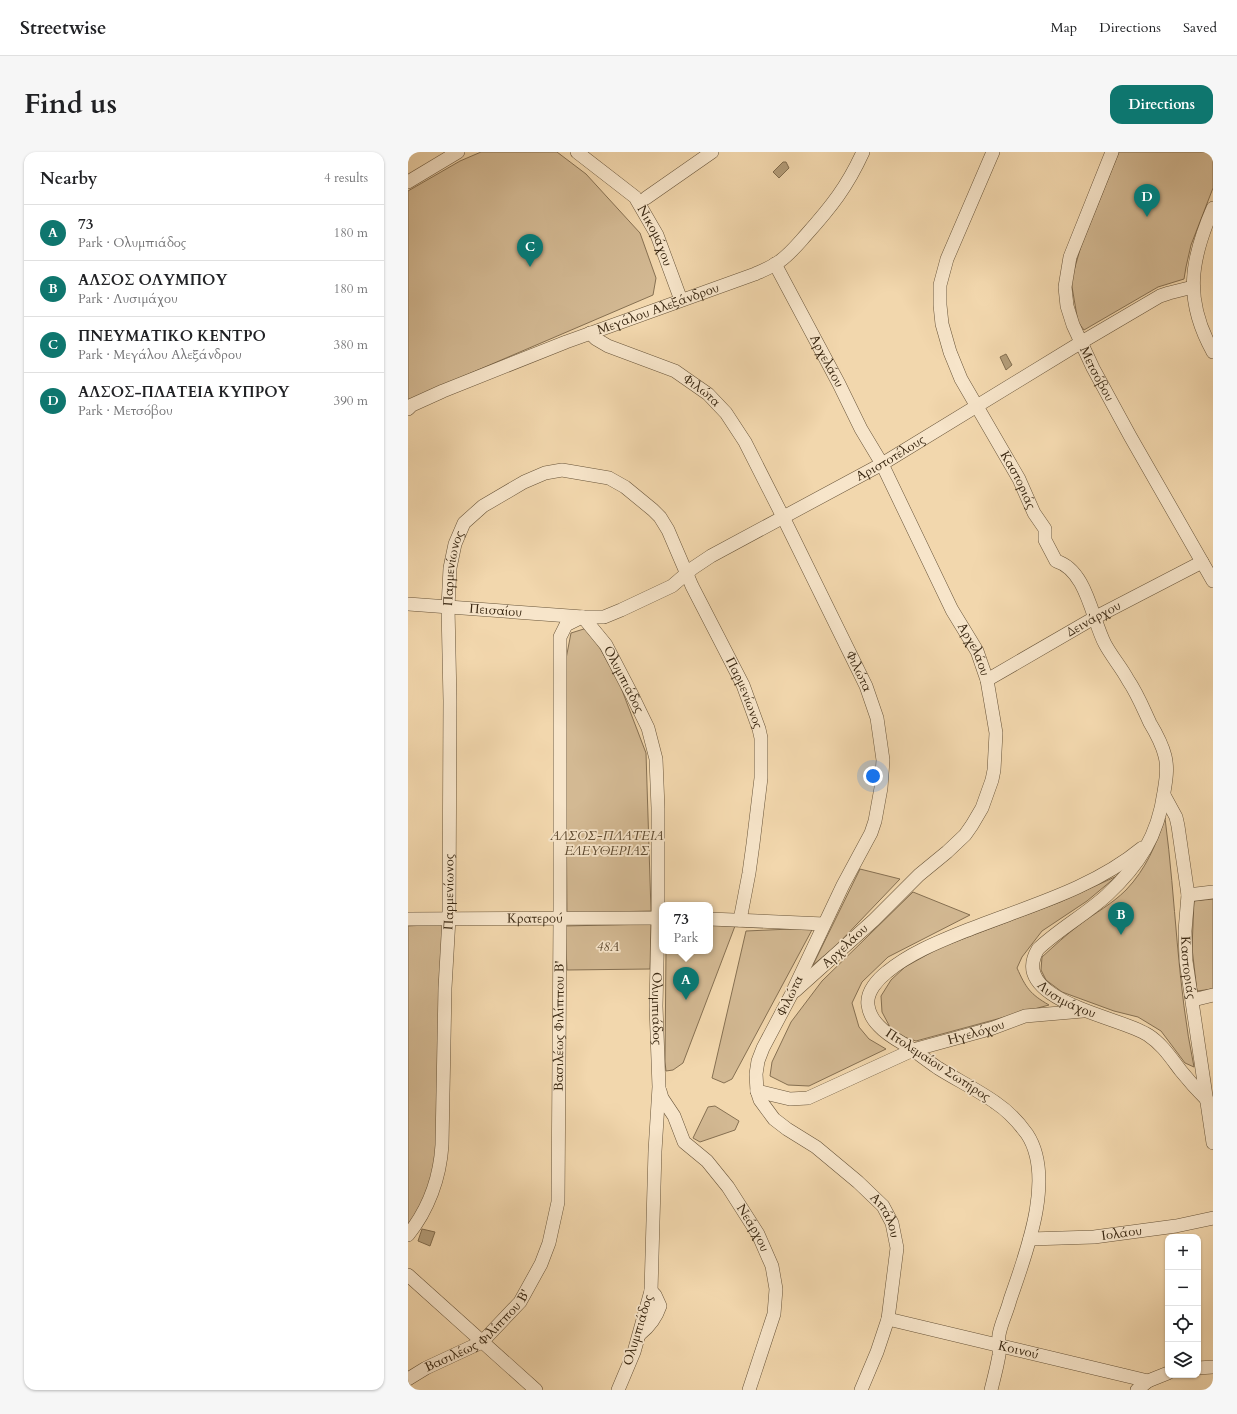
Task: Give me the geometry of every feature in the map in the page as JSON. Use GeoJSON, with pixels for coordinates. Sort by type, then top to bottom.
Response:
{"type":"FeatureCollection","features":[{"type":"Feature","properties":{"kind":"street"},"geometry":{"type":"LineString","coordinates":[[408,182],[458,152]]}},
{"type":"Feature","properties":{"kind":"street","name":"Νικομάχου"},"geometry":{"type":"LineString","coordinates":[[577,152],[636,197],[657,235],[681,300]]}},
{"type":"Feature","properties":{"kind":"street"},"geometry":{"type":"LineString","coordinates":[[646,198],[712,152]]}},
{"type":"Feature","properties":{"kind":"street","name":"Μεγάλου Αλεξάνδρου"},"geometry":{"type":"LineString","coordinates":[[408,409],[443,390],[590,333],[755,274],[775,264],[793,249],[836,200],[850,179],[863,152]]}},
{"type":"Feature","properties":{"kind":"street","name":"Καστοριάς"},"geometry":{"type":"LineString","coordinates":[[992,152],[947,259],[940,285],[940,316],[958,372],[1022,485],[1034,513],[1045,529],[1045,540],[1056,561],[1063,563],[1078,579],[1087,595],[1103,640],[1129,681],[1163,751],[1167,774],[1164,795],[1157,826],[1148,843]]}},
{"type":"Feature","properties":{"kind":"street","name":"Μετσόβου"},"geometry":{"type":"LineString","coordinates":[[1112,152],[1074,244],[1067,270],[1065,287],[1067,306],[1080,342],[1130,436],[1212,577]]}},
{"type":"Feature","properties":{"kind":"street"},"geometry":{"type":"LineString","coordinates":[[1213,208],[1198,248],[1194,268],[1193,287],[1199,322],[1213,352]]}},
{"type":"Feature","properties":{"kind":"street","name":"Αρχελάου"},"geometry":{"type":"LineString","coordinates":[[775,264],[839,384],[861,429],[882,464],[952,610],[977,651],[987,680],[996,733],[994,770],[986,798],[972,825],[957,843],[919,875],[874,920],[791,995]]}},
{"type":"Feature","properties":{"kind":"street","name":"Αριστοτέλους"},"geometry":{"type":"LineString","coordinates":[[583,617],[604,617],[672,586],[707,559],[882,464],[1080,342],[1160,296],[1193,287]]}},
{"type":"Feature","properties":{"kind":"street","name":"Φιλώτα"},"geometry":{"type":"LineString","coordinates":[[590,333],[601,343],[675,371],[708,394],[726,413],[745,442],[783,517],[866,686],[877,718],[882,751],[881,788],[875,821],[871,833],[824,924],[791,995],[760,1055],[756,1074],[757,1092]]}},
{"type":"Feature","properties":{"kind":"street","name":"Παρμενίωνος"},"geometry":{"type":"LineString","coordinates":[[408,1235],[420,1218],[428,1202],[442,1156],[445,988],[449,918],[450,701],[448,607],[450,568],[455,544],[464,523],[483,506],[538,475],[569,470],[603,476],[619,483],[653,510],[664,522],[687,574],[742,686],[758,724],[761,738],[761,778],[749,873],[740,920]]}},
{"type":"Feature","properties":{"kind":"street","name":"Δεινάρχου"},"geometry":{"type":"LineString","coordinates":[[987,680],[1094,618],[1202,562]]}},
{"type":"Feature","properties":{"kind":"street","name":"Πεισαίου"},"geometry":{"type":"LineString","coordinates":[[408,604],[583,617]]}},
{"type":"Feature","properties":{"kind":"street","name":"Ολυμπιάδος"},"geometry":{"type":"LineString","coordinates":[[583,617],[606,645],[646,724],[655,750],[658,808],[660,902]]}},
{"type":"Feature","properties":{"kind":"street","name":"Βασιλέως Φιλίππου Β'"},"geometry":{"type":"LineString","coordinates":[[408,1379],[426,1368],[482,1342],[520,1302],[541,1264],[549,1243],[558,1202],[560,637],[566,625],[583,617]]}},
{"type":"Feature","properties":{"kind":"street","name":"Καστοριάς"},"geometry":{"type":"LineString","coordinates":[[1164,795],[1176,818],[1178,826],[1188,895],[1185,918],[1186,961],[1193,1000],[1213,1143]]}},
{"type":"Feature","properties":{"kind":"street","name":"Λυσιμάχου"},"geometry":{"type":"LineString","coordinates":[[1148,843],[1135,864],[1116,886],[1097,904],[1043,945],[1032,960],[1032,971],[1034,977],[1039,983],[1056,996],[1085,1011],[1147,1034],[1169,1054],[1191,1083],[1207,1100]]}},
{"type":"Feature","properties":{"kind":"street","name":"Πτολεμαίου Σωτήρος"},"geometry":{"type":"LineString","coordinates":[[991,1390],[999,1355],[999,1335],[1030,1239],[1039,1193],[1037,1163],[1031,1141],[1017,1122],[997,1103],[937,1068],[881,1028],[874,1020],[869,1010],[869,995],[876,983],[885,973],[905,959],[942,940],[1079,887],[1124,862],[1148,843]]}},
{"type":"Feature","properties":{"kind":"street"},"geometry":{"type":"LineString","coordinates":[[1188,895],[1213,892]]}},
{"type":"Feature","properties":{"kind":"street","name":"Κρατερού"},"geometry":{"type":"LineString","coordinates":[[408,919],[659,918]]}},
{"type":"Feature","properties":{"kind":"street"},"geometry":{"type":"LineString","coordinates":[[713,919],[824,924]]}},
{"type":"Feature","properties":{"kind":"street","name":"Ολυμπιάδος"},"geometry":{"type":"LineString","coordinates":[[618,1390],[634,1352],[651,1291],[655,1151],[659,1087],[656,1006],[659,940]]}},
{"type":"Feature","properties":{"kind":"street"},"geometry":{"type":"LineString","coordinates":[[1193,1000],[1213,994]]}},
{"type":"Feature","properties":{"kind":"street","name":"Ηγελόχου"},"geometry":{"type":"LineString","coordinates":[[757,1092],[790,1099],[808,1098],[913,1050],[993,1028],[1025,1016],[1085,1011]]}},
{"type":"Feature","properties":{"kind":"street","name":"Νεάρχου"},"geometry":{"type":"LineString","coordinates":[[659,1087],[662,1098],[674,1116],[684,1142],[707,1161],[728,1187],[758,1234],[772,1266],[775,1280],[776,1306],[749,1390]]}},
{"type":"Feature","properties":{"kind":"street","name":"Αττάλου"},"geometry":{"type":"LineString","coordinates":[[757,1092],[766,1109],[780,1125],[816,1147],[871,1193],[887,1212],[892,1223],[897,1248],[888,1319],[877,1352],[861,1390]]}},
{"type":"Feature","properties":{"kind":"street","name":"Ιολάου"},"geometry":{"type":"LineString","coordinates":[[1030,1239],[1094,1237],[1176,1226],[1213,1218]]}},
{"type":"Feature","properties":{"kind":"street"},"geometry":{"type":"LineString","coordinates":[[408,1275],[536,1390]]}},
{"type":"Feature","properties":{"kind":"street","name":"Κοινού"},"geometry":{"type":"LineString","coordinates":[[888,1319],[1148,1381]]}},
{"type":"Feature","properties":{"kind":"street"},"geometry":{"type":"LineString","coordinates":[[1201,1368],[1213,1367]]}},
{"type":"Feature","properties":{"kind":"street"},"geometry":{"type":"LineString","coordinates":[[1137,1390],[1148,1381],[1165,1373]]}},
{"type":"Feature","properties":{"kind":"green space"},"geometry":{"type":"Polygon","coordinates":[[[481,152],[557,152],[586,174],[640,233],[656,278],[653,295],[408,400],[408,191],[460,161],[481,152]]]}},
{"type":"Feature","properties":{"kind":"green space"},"geometry":{"type":"Polygon","coordinates":[[[1119,152],[1213,152],[1213,188],[1191,245],[1184,279],[1158,287],[1084,330],[1078,322],[1071,281],[1081,246],[1119,152]]]}},
{"type":"Feature","properties":{"kind":"green space","name":"ΑΛΣΟΣ-ΠΛΑΤΕΙΑ ΕΛΕΥΘΕΡΙΑΣ"},"geometry":{"type":"Polygon","coordinates":[[[587,628],[620,685],[646,753],[651,911],[567,913],[565,664],[571,633],[587,628]]]}},
{"type":"Feature","properties":{"kind":"green space"},"geometry":{"type":"Polygon","coordinates":[[[1165,818],[1180,974],[1188,1036],[1194,1067],[1185,1063],[1161,1031],[1138,1017],[1114,1011],[1062,992],[1046,980],[1041,970],[1042,957],[1079,925],[1115,900],[1133,882],[1150,856],[1165,818]]]}},
{"type":"Feature","properties":{"kind":"green space"},"geometry":{"type":"Polygon","coordinates":[[[860,869],[900,879],[836,946],[813,965],[860,869]]]}},
{"type":"Feature","properties":{"kind":"green space"},"geometry":{"type":"Polygon","coordinates":[[[1117,876],[1087,901],[1042,931],[1022,957],[1017,968],[1023,981],[1033,994],[1049,1005],[916,1041],[904,1037],[891,1029],[882,1012],[881,996],[891,980],[905,967],[939,948],[1060,902],[1117,876]]]}},
{"type":"Feature","properties":{"kind":"green space"},"geometry":{"type":"Polygon","coordinates":[[[913,892],[970,915],[888,957],[862,982],[852,1003],[859,1027],[869,1039],[886,1049],[809,1086],[788,1085],[770,1076],[772,1062],[791,1022],[822,981],[913,892]]]}},
{"type":"Feature","properties":{"kind":"green space"},"geometry":{"type":"Polygon","coordinates":[[[1213,899],[1213,989],[1197,991],[1192,948],[1194,901],[1213,899]]]}},
{"type":"Feature","properties":{"kind":"green space"},"geometry":{"type":"Polygon","coordinates":[[[443,924],[438,1147],[432,1175],[421,1209],[408,1229],[408,926],[443,924]]]}},
{"type":"Feature","properties":{"kind":"green space","name":"48Α"},"geometry":{"type":"Polygon","coordinates":[[[651,924],[650,969],[567,970],[565,926],[651,924]]]}},
{"type":"Feature","properties":{"kind":"green space"},"geometry":{"type":"Polygon","coordinates":[[[713,925],[735,926],[683,1063],[673,1070],[666,1071],[666,954],[713,954],[713,925]]]}},
{"type":"Feature","properties":{"kind":"green space"},"geometry":{"type":"Polygon","coordinates":[[[813,928],[732,1079],[724,1083],[712,1078],[746,931],[813,928]]]}},
{"type":"Feature","properties":{"kind":"green space"},"geometry":{"type":"Polygon","coordinates":[[[715,1106],[739,1121],[735,1130],[700,1142],[693,1138],[708,1107],[715,1106]]]}},
{"type":"Feature","properties":{"kind":"shaded area"},"geometry":{"type":"Polygon","coordinates":[[[783,162],[786,162],[789,168],[779,178],[773,172],[783,162]]]}},
{"type":"Feature","properties":{"kind":"shaded area"},"geometry":{"type":"Polygon","coordinates":[[[1006,354],[1012,365],[1006,370],[1000,357],[1006,354]]]}},
{"type":"Feature","properties":{"kind":"shaded area"},"geometry":{"type":"Polygon","coordinates":[[[422,1229],[435,1232],[430,1246],[418,1241],[422,1229]]]}},
{"type":"Feature","properties":{"kind":"place","name":"ΑΛΣΟΣ-ΠΛΑΤΕΙΑ ΚΥΠΡΟΥ"},"geometry":{"type":"Point","coordinates":[1147,217]}},
{"type":"Feature","properties":{"kind":"place","name":"ΠΝΕΥΜΑΤΙΚΟ ΚΕΝΤΡΟ"},"geometry":{"type":"Point","coordinates":[530,267]}},
{"type":"Feature","properties":{"kind":"place","name":"ΑΛΣΟΣ ΟΛΥΜΠΟΥ"},"geometry":{"type":"Point","coordinates":[1121,935]}},
{"type":"Feature","properties":{"kind":"place","name":"73"},"geometry":{"type":"Point","coordinates":[686,1000]}}]}
